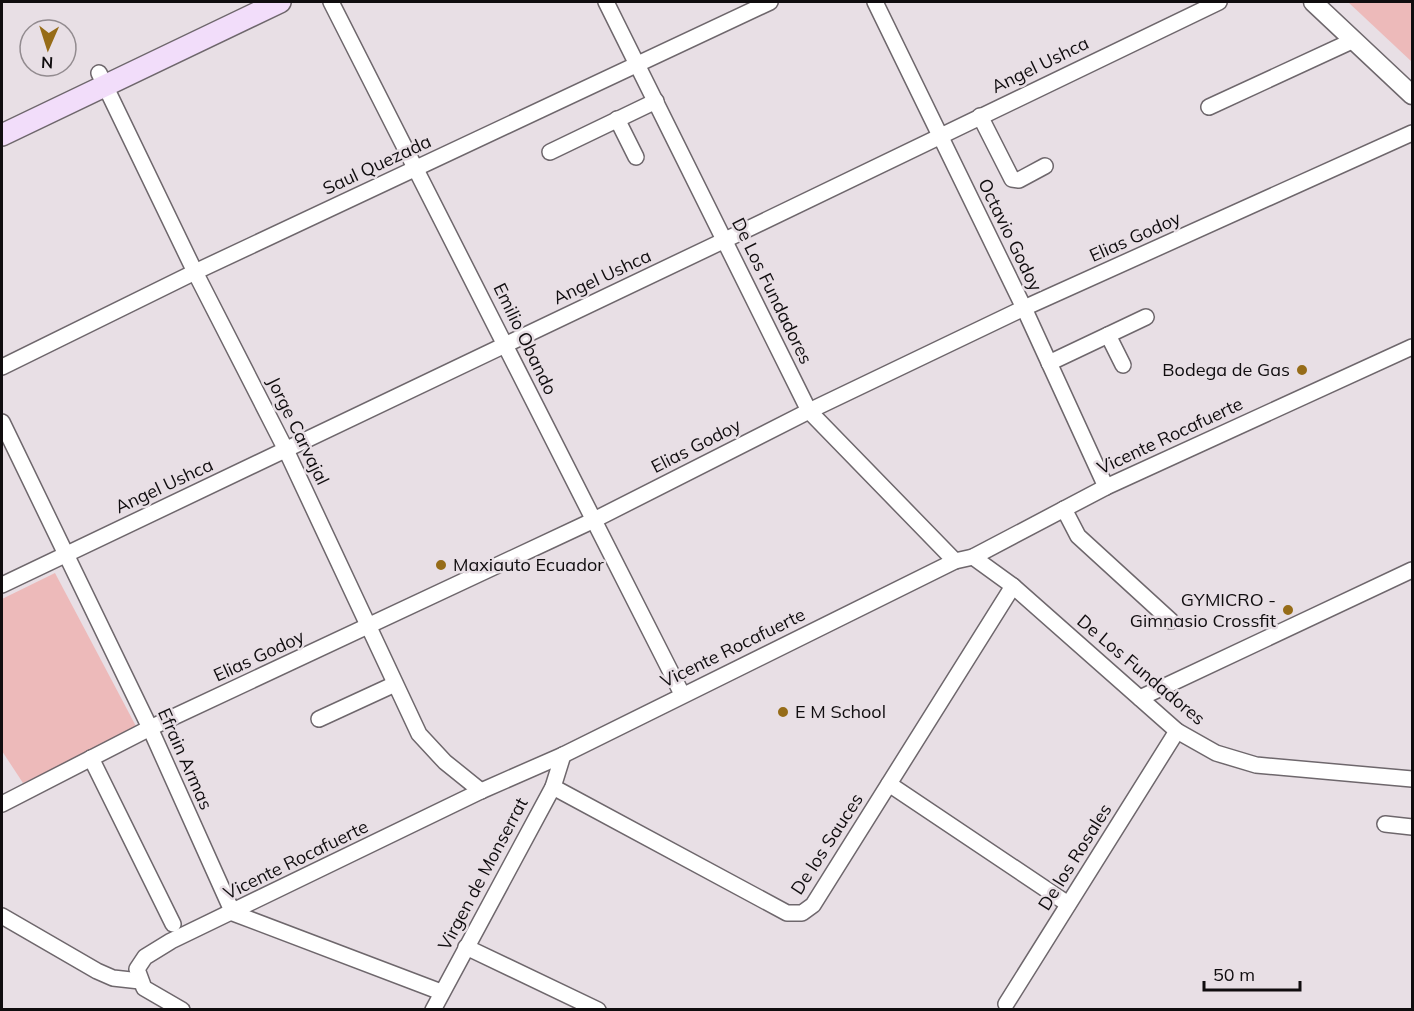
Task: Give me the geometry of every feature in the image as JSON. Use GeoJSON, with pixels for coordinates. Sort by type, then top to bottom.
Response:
{"type":"FeatureCollection","features":[{"type":"Feature","properties":{"kind":"main road"},"geometry":{"type":"LineString","coordinates":[[2,135],[246,2]]}},
{"type":"Feature","properties":{"kind":"main road"},"geometry":{"type":"LineString","coordinates":[[2,119],[102,79],[280,2]]}},
{"type":"Feature","properties":{"kind":"street","name":"Emilio Obando"},"geometry":{"type":"LineString","coordinates":[[332,2],[507,344],[592,520],[682,694]]}},
{"type":"Feature","properties":{"kind":"street","name":"De Los Fundadores"},"geometry":{"type":"LineString","coordinates":[[606,2],[809,411],[955,561]]}},
{"type":"Feature","properties":{"kind":"street","name":"Saul Quezada"},"geometry":{"type":"LineString","coordinates":[[2,367],[195,272],[770,2]]}},
{"type":"Feature","properties":{"kind":"street","name":"Octavio Godoy"},"geometry":{"type":"LineString","coordinates":[[875,2],[1024,308],[1106,487]]}},
{"type":"Feature","properties":{"kind":"street","name":"Angel Ushca"},"geometry":{"type":"LineString","coordinates":[[2,585],[1219,2]]}},
{"type":"Feature","properties":{"kind":"street"},"geometry":{"type":"LineString","coordinates":[[1313,2],[1413,95]]}},
{"type":"Feature","properties":{"kind":"street"},"geometry":{"type":"LineString","coordinates":[[1209,107],[1354,40]]}},
{"type":"Feature","properties":{"kind":"street","name":"Jorge Carvajal"},"geometry":{"type":"LineString","coordinates":[[102,79],[195,272],[286,450],[419,734],[430,748],[481,791]]}},
{"type":"Feature","properties":{"kind":"street"},"geometry":{"type":"LineString","coordinates":[[550,152],[656,101]]}},
{"type":"Feature","properties":{"kind":"street"},"geometry":{"type":"LineString","coordinates":[[980,116],[1012,179],[1019,180],[1045,166]]}},
{"type":"Feature","properties":{"kind":"street"},"geometry":{"type":"LineString","coordinates":[[617,119],[636,157]]}},
{"type":"Feature","properties":{"kind":"street","name":"Elias Godoy"},"geometry":{"type":"LineString","coordinates":[[2,804],[150,728],[369,627],[592,520],[809,411],[1024,308],[1413,133]]}},
{"type":"Feature","properties":{"kind":"street"},"geometry":{"type":"LineString","coordinates":[[1049,363],[1146,317]]}},
{"type":"Feature","properties":{"kind":"street"},"geometry":{"type":"LineString","coordinates":[[1108,335],[1123,365]]}},
{"type":"Feature","properties":{"kind":"street","name":"Vicente Rocafuerte"},"geometry":{"type":"LineString","coordinates":[[140,981],[137,969],[145,957],[233,913],[481,791],[563,755],[682,694],[955,561],[973,557],[1106,487],[1413,347]]}},
{"type":"Feature","properties":{"kind":"street","name":"Efrain Armas"},"geometry":{"type":"LineString","coordinates":[[2,422],[150,728],[233,913]]}},
{"type":"Feature","properties":{"kind":"street"},"geometry":{"type":"LineString","coordinates":[[1064,509],[1078,536],[1171,621]]}},
{"type":"Feature","properties":{"kind":"street","name":"De Los Fundadores"},"geometry":{"type":"LineString","coordinates":[[973,557],[1012,586],[1178,731],[1216,753],[1241,762],[1413,779]]}},
{"type":"Feature","properties":{"kind":"street"},"geometry":{"type":"LineString","coordinates":[[1140,698],[1413,570]]}},
{"type":"Feature","properties":{"kind":"street","name":"De los Sauces"},"geometry":{"type":"LineString","coordinates":[[553,787],[794,914],[808,910],[1012,586]]}},
{"type":"Feature","properties":{"kind":"street"},"geometry":{"type":"LineString","coordinates":[[319,718],[395,684]]}},
{"type":"Feature","properties":{"kind":"street","name":"De los Rosales"},"geometry":{"type":"LineString","coordinates":[[1006,1004],[1178,731]]}},
{"type":"Feature","properties":{"kind":"street","name":"Virgen de Monserrat"},"geometry":{"type":"LineString","coordinates":[[433,1010],[553,787],[563,755]]}},
{"type":"Feature","properties":{"kind":"street"},"geometry":{"type":"LineString","coordinates":[[91,758],[173,924]]}},
{"type":"Feature","properties":{"kind":"street"},"geometry":{"type":"LineString","coordinates":[[889,784],[1068,904]]}},
{"type":"Feature","properties":{"kind":"street"},"geometry":{"type":"LineString","coordinates":[[1385,824],[1413,827]]}},
{"type":"Feature","properties":{"kind":"street"},"geometry":{"type":"LineString","coordinates":[[233,913],[441,992]]}},
{"type":"Feature","properties":{"kind":"street"},"geometry":{"type":"LineString","coordinates":[[2,916],[97,971],[113,978],[140,981],[144,988],[182,1010]]}},
{"type":"Feature","properties":{"kind":"street"},"geometry":{"type":"LineString","coordinates":[[466,947],[598,1010]]}},
{"type":"Feature","properties":{"kind":"shaded area"},"geometry":{"type":"Polygon","coordinates":[[[1348,2],[1412,2],[1412,62],[1348,2]]]}},
{"type":"Feature","properties":{"kind":"shaded area"},"geometry":{"type":"Polygon","coordinates":[[[55,573],[138,730],[23,783],[2,751],[2,599],[55,573]]]}},
{"type":"Feature","properties":{"kind":"place","name":"Bodega de Gas"},"geometry":{"type":"Point","coordinates":[1302,370]}},
{"type":"Feature","properties":{"kind":"place","name":"Maxiauto Ecuador"},"geometry":{"type":"Point","coordinates":[441,565]}},
{"type":"Feature","properties":{"kind":"place","name":"GYMICRO - Gimnasio Crossfit"},"geometry":{"type":"Point","coordinates":[1288,610]}},
{"type":"Feature","properties":{"kind":"place","name":"E M School"},"geometry":{"type":"Point","coordinates":[783,712]}}]}
